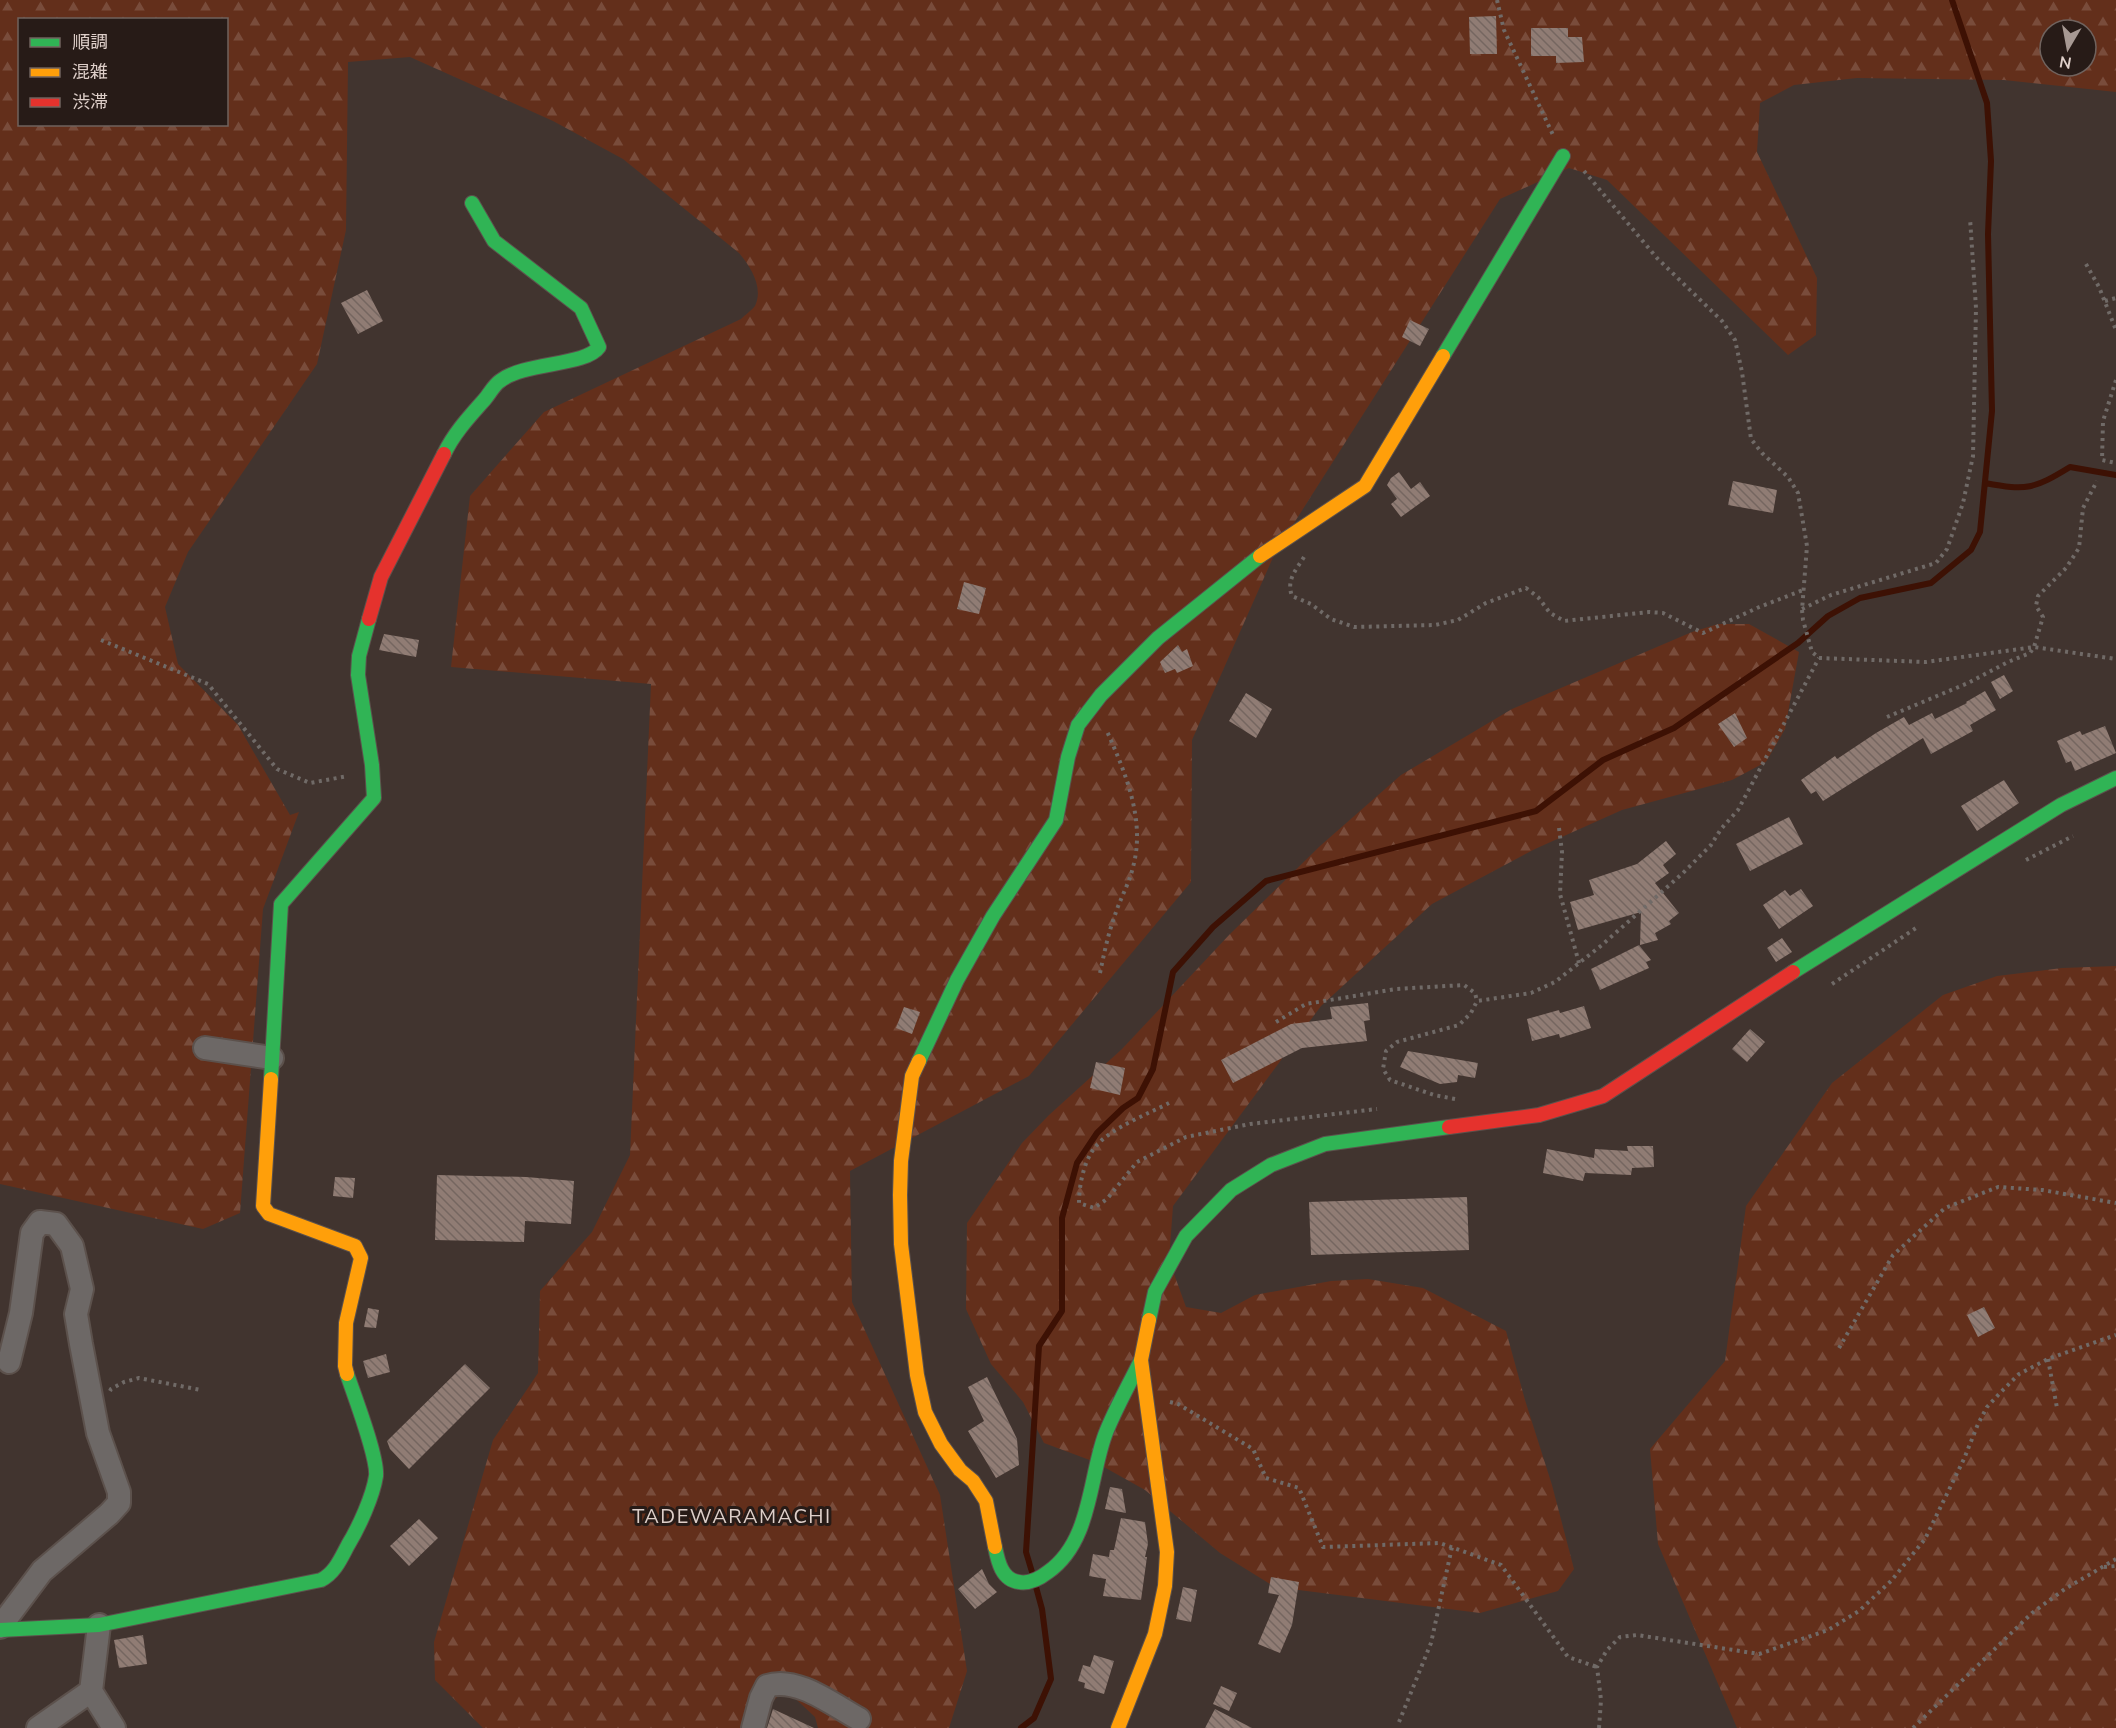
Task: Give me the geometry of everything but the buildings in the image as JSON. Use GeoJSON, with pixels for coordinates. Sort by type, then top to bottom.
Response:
{"type":"FeatureCollection","features":[{"type":"Feature","properties":{"kind":"street"},"geometry":{"type":"LineString","coordinates":[[1563,156],[1365,486],[1272,546],[1158,638],[1094,704],[1078,725],[1068,757],[1056,820],[993,916],[957,980],[912,1076],[901,1161],[900,1195],[901,1244],[917,1375],[925,1412],[941,1444],[960,1470],[973,1481],[986,1501],[997,1559],[1005,1576],[1012,1581],[1026,1584],[1040,1578],[1054,1568],[1071,1546],[1085,1515],[1105,1435],[1141,1360],[1155,1292],[1186,1236],[1231,1190],[1271,1165],[1325,1144],[1539,1115],[1603,1096],[1748,1000],[2061,805],[2116,778]]}},
{"type":"Feature","properties":{"kind":"street"},"geometry":{"type":"LineString","coordinates":[[0,1628],[99,1625],[321,1580],[331,1575],[355,1533],[370,1496],[376,1475],[372,1453],[345,1366],[346,1323],[362,1258],[356,1246],[269,1214],[263,1206],[281,904],[374,798],[358,675],[359,656],[381,577],[448,444],[500,381],[524,369],[581,358],[595,353],[598,347],[581,308],[494,241],[472,203]]}},
{"type":"Feature","properties":{"kind":"street"},"geometry":{"type":"LineString","coordinates":[[205,1048],[272,1058]]}},
{"type":"Feature","properties":{"kind":"street"},"geometry":{"type":"LineString","coordinates":[[0,1628],[42,1571],[119,1503],[119,1492],[99,1433],[81,1344],[76,1314],[82,1289],[72,1246],[56,1224],[40,1222],[32,1233],[21,1313],[9,1362]]}},
{"type":"Feature","properties":{"kind":"street"},"geometry":{"type":"LineString","coordinates":[[1118,1728],[1155,1634],[1165,1586],[1167,1552],[1141,1360]]}},
{"type":"Feature","properties":{"kind":"street"},"geometry":{"type":"LineString","coordinates":[[99,1625],[91,1691],[114,1728]]}},
{"type":"Feature","properties":{"kind":"street"},"geometry":{"type":"LineString","coordinates":[[753,1728],[761,1698],[767,1686],[774,1683],[787,1683],[801,1687],[859,1719]]}},
{"type":"Feature","properties":{"kind":"street"},"geometry":{"type":"LineString","coordinates":[[38,1728],[91,1691]]}},
{"type":"Feature","properties":{"kind":"path"},"geometry":{"type":"LineString","coordinates":[[1497,0],[1504,30],[1563,156],[1581,166],[1657,258],[1722,321],[1735,340],[1742,372],[1751,439],[1762,453],[1788,477],[1798,493],[1807,546],[1802,610],[1812,652],[1819,658],[1926,662],[2034,647],[2116,659]]}},
{"type":"Feature","properties":{"kind":"path"},"geometry":{"type":"LineString","coordinates":[[1802,610],[1831,595],[1936,563],[1947,549],[1963,503],[1973,456],[1976,308],[1970,218]]}},
{"type":"Feature","properties":{"kind":"path"},"geometry":{"type":"LineString","coordinates":[[2086,264],[2116,330]]}},
{"type":"Feature","properties":{"kind":"path"},"geometry":{"type":"LineString","coordinates":[[2105,302],[2116,298]]}},
{"type":"Feature","properties":{"kind":"path"},"geometry":{"type":"LineString","coordinates":[[2116,380],[2103,421],[2102,460],[2116,463]]}},
{"type":"Feature","properties":{"kind":"path"},"geometry":{"type":"LineString","coordinates":[[1887,717],[1968,683],[2030,653],[2043,617],[2036,606],[2038,596],[2066,568],[2079,548],[2083,507],[2097,481]]}},
{"type":"Feature","properties":{"kind":"path"},"geometry":{"type":"LineString","coordinates":[[1308,552],[1292,575],[1289,587],[1292,596],[1311,604],[1331,619],[1354,627],[1435,626],[1458,620],[1486,603],[1526,588],[1539,597],[1550,613],[1564,621],[1649,612],[1664,613],[1703,633],[1803,590]]}},
{"type":"Feature","properties":{"kind":"path"},"geometry":{"type":"LineString","coordinates":[[101,640],[208,684],[277,769],[310,783],[372,772]]}},
{"type":"Feature","properties":{"kind":"path"},"geometry":{"type":"LineString","coordinates":[[1477,1001],[1531,993],[1555,982],[1602,945],[1711,846],[1721,829],[1738,810],[1819,658]]}},
{"type":"Feature","properties":{"kind":"path"},"geometry":{"type":"LineString","coordinates":[[1094,704],[1122,765],[1138,825],[1134,867],[1114,915],[1100,973]]}},
{"type":"Feature","properties":{"kind":"path"},"geometry":{"type":"LineString","coordinates":[[1559,828],[1562,852],[1560,894],[1580,963]]}},
{"type":"Feature","properties":{"kind":"path"},"geometry":{"type":"LineString","coordinates":[[2020,862],[2073,836]]}},
{"type":"Feature","properties":{"kind":"path"},"geometry":{"type":"LineString","coordinates":[[1276,1022],[1306,1004],[1396,989],[1464,985],[1475,993],[1477,1001],[1471,1013],[1459,1025],[1397,1041],[1386,1051],[1383,1069],[1390,1080],[1453,1099]]}},
{"type":"Feature","properties":{"kind":"path"},"geometry":{"type":"LineString","coordinates":[[1430,1102],[1462,1098]]}},
{"type":"Feature","properties":{"kind":"path"},"geometry":{"type":"LineString","coordinates":[[1169,1103],[1112,1133],[1096,1146],[1082,1179],[1079,1203],[1094,1208],[1107,1199],[1137,1162],[1186,1137],[1250,1125],[1386,1108]]}},
{"type":"Feature","properties":{"kind":"path"},"geometry":{"type":"LineString","coordinates":[[1839,1348],[1893,1255],[1945,1208],[1998,1187],[2042,1190],[2116,1203]]}},
{"type":"Feature","properties":{"kind":"path"},"geometry":{"type":"LineString","coordinates":[[1599,1728],[1601,1700],[1597,1667],[1607,1650],[1620,1637],[1637,1635],[1759,1654],[1828,1630],[1859,1611],[1891,1581],[1925,1539],[1987,1407],[2019,1374],[2048,1359],[2116,1335]]}},
{"type":"Feature","properties":{"kind":"path"},"geometry":{"type":"LineString","coordinates":[[2048,1359],[2057,1408]]}},
{"type":"Feature","properties":{"kind":"path"},"geometry":{"type":"LineString","coordinates":[[108,1400],[111,1389],[139,1378],[201,1390]]}},
{"type":"Feature","properties":{"kind":"path"},"geometry":{"type":"LineString","coordinates":[[1146,1396],[1179,1404],[1253,1449],[1266,1478],[1299,1488],[1323,1547],[1440,1543],[1501,1565],[1568,1657],[1597,1667]]}},
{"type":"Feature","properties":{"kind":"path"},"geometry":{"type":"LineString","coordinates":[[1399,1722],[1431,1643],[1452,1547]]}},
{"type":"Feature","properties":{"kind":"path"},"geometry":{"type":"LineString","coordinates":[[1913,1728],[2031,1613],[2100,1567],[2116,1559]]}},
{"type":"Feature","properties":{"kind":"path"},"geometry":{"type":"LineString","coordinates":[[2100,1567],[2116,1566]]}},
{"type":"Feature","properties":{"kind":"green space"},"geometry":{"type":"Polygon","coordinates":[[[0,0],[2116,0],[2116,92],[2004,80],[1857,78],[1794,85],[1760,103],[1757,152],[1817,278],[1816,335],[1788,355],[1607,180],[1569,168],[1500,199],[1275,553],[1192,740],[1191,882],[1029,1076],[850,1171],[852,1302],[940,1495],[967,1671],[949,1728],[818,1728],[815,1717],[785,1689],[747,1728],[483,1728],[435,1680],[434,1642],[493,1440],[538,1373],[540,1291],[592,1232],[630,1155],[651,684],[451,667],[470,496],[544,412],[741,319],[755,306],[758,292],[751,270],[739,253],[623,159],[553,121],[410,57],[348,62],[346,230],[317,364],[188,552],[165,607],[178,664],[238,725],[290,815],[299,812],[263,909],[240,1213],[203,1229],[0,1184],[0,0]]]}},
{"type":"Feature","properties":{"kind":"green space"},"geometry":{"type":"Polygon","coordinates":[[[1718,624],[1749,624],[1799,652],[1785,729],[1766,762],[1732,780],[1622,810],[1535,849],[1432,904],[1321,1006],[1173,1206],[1169,1260],[1186,1307],[1221,1313],[1255,1295],[1331,1281],[1368,1279],[1423,1288],[1506,1331],[1552,1485],[1574,1569],[1558,1591],[1480,1613],[1275,1587],[1220,1553],[1145,1490],[1095,1462],[1044,1443],[1023,1402],[991,1364],[966,1309],[967,1223],[1022,1143],[1049,1115],[1122,1049],[1230,934],[1320,846],[1401,775],[1512,709],[1692,632],[1718,624]]]}},
{"type":"Feature","properties":{"kind":"green space"},"geometry":{"type":"Polygon","coordinates":[[[2116,966],[2116,1728],[1737,1728],[1658,1544],[1650,1449],[1725,1361],[1746,1206],[1832,1083],[1943,995],[1997,976],[2062,968],[2116,966]]]}},
{"type":"Feature","properties":{"kind":"waterway"},"geometry":{"type":"LineString","coordinates":[[1032,1572],[1026,1552],[1039,1346],[1062,1311],[1062,1218],[1077,1163],[1097,1133],[1123,1108],[1138,1098],[1153,1069],[1173,972],[1213,927],[1266,881],[1536,811],[1603,760],[1674,728],[1798,643],[1828,616],[1860,598],[1931,583],[1971,550],[1980,532],[1992,411],[1988,234],[1991,161],[1987,103],[1952,0]]}},
{"type":"Feature","properties":{"kind":"waterway"},"geometry":{"type":"LineString","coordinates":[[1985,483],[2011,487],[2030,486],[2047,480],[2070,467],[2116,475]]}},
{"type":"Feature","properties":{"kind":"waterway"},"geometry":{"type":"LineString","coordinates":[[1021,1728],[1034,1718],[1051,1679],[1042,1609],[1036,1587]]}},
{"type":"Feature","properties":{"kind":"traffic: fast"},"geometry":{"type":"LineString","coordinates":[[1443,356],[1563,156]]}},
{"type":"Feature","properties":{"kind":"traffic: fast"},"geometry":{"type":"LineString","coordinates":[[444,454],[462,425],[500,381],[524,370],[581,358],[599,347],[581,308],[494,241],[472,203]]}},
{"type":"Feature","properties":{"kind":"traffic: fast"},"geometry":{"type":"LineString","coordinates":[[919,1061],[957,980],[993,916],[1056,820],[1068,757],[1078,725],[1101,695],[1158,638],[1260,556]]}},
{"type":"Feature","properties":{"kind":"traffic: fast"},"geometry":{"type":"LineString","coordinates":[[271,1079],[281,904],[374,798],[372,765],[358,675],[359,656],[369,619]]}},
{"type":"Feature","properties":{"kind":"traffic: fast"},"geometry":{"type":"LineString","coordinates":[[1793,972],[2061,805],[2116,778]]}},
{"type":"Feature","properties":{"kind":"traffic: fast"},"geometry":{"type":"LineString","coordinates":[[1149,1320],[1155,1292],[1186,1236],[1231,1190],[1271,1165],[1325,1144],[1449,1127]]}},
{"type":"Feature","properties":{"kind":"traffic: fast"},"geometry":{"type":"LineString","coordinates":[[995,1547],[999,1564],[1008,1578],[1013,1581],[1031,1582],[1038,1579],[1062,1559],[1073,1544],[1081,1527],[1105,1435],[1141,1360]]}},
{"type":"Feature","properties":{"kind":"traffic: fast"},"geometry":{"type":"LineString","coordinates":[[0,1630],[99,1625],[321,1580],[326,1577],[337,1565],[357,1529],[369,1502],[376,1476],[370,1441],[347,1374]]}},
{"type":"Feature","properties":{"kind":"traffic: slow"},"geometry":{"type":"LineString","coordinates":[[1260,556],[1365,486],[1443,356]]}},
{"type":"Feature","properties":{"kind":"traffic: slow"},"geometry":{"type":"LineString","coordinates":[[919,1061],[912,1076],[901,1161],[900,1195],[901,1244],[917,1375],[925,1412],[941,1444],[960,1470],[973,1481],[986,1501],[995,1547]]}},
{"type":"Feature","properties":{"kind":"traffic: slow"},"geometry":{"type":"LineString","coordinates":[[271,1079],[263,1206],[269,1214],[355,1246],[361,1258],[346,1323],[345,1366],[347,1374]]}},
{"type":"Feature","properties":{"kind":"traffic: slow"},"geometry":{"type":"LineString","coordinates":[[1118,1728],[1155,1634],[1165,1586],[1167,1552],[1141,1360],[1149,1320]]}},
{"type":"Feature","properties":{"kind":"traffic: jam"},"geometry":{"type":"LineString","coordinates":[[369,619],[381,577],[444,454]]}},
{"type":"Feature","properties":{"kind":"traffic: jam"},"geometry":{"type":"LineString","coordinates":[[1449,1127],[1539,1115],[1603,1096],[1793,972]]}},
{"type":"Feature","properties":{"kind":"district","name":"TADEWARAMACHI"},"geometry":{"type":"Point","coordinates":[732,1516]}}]}
